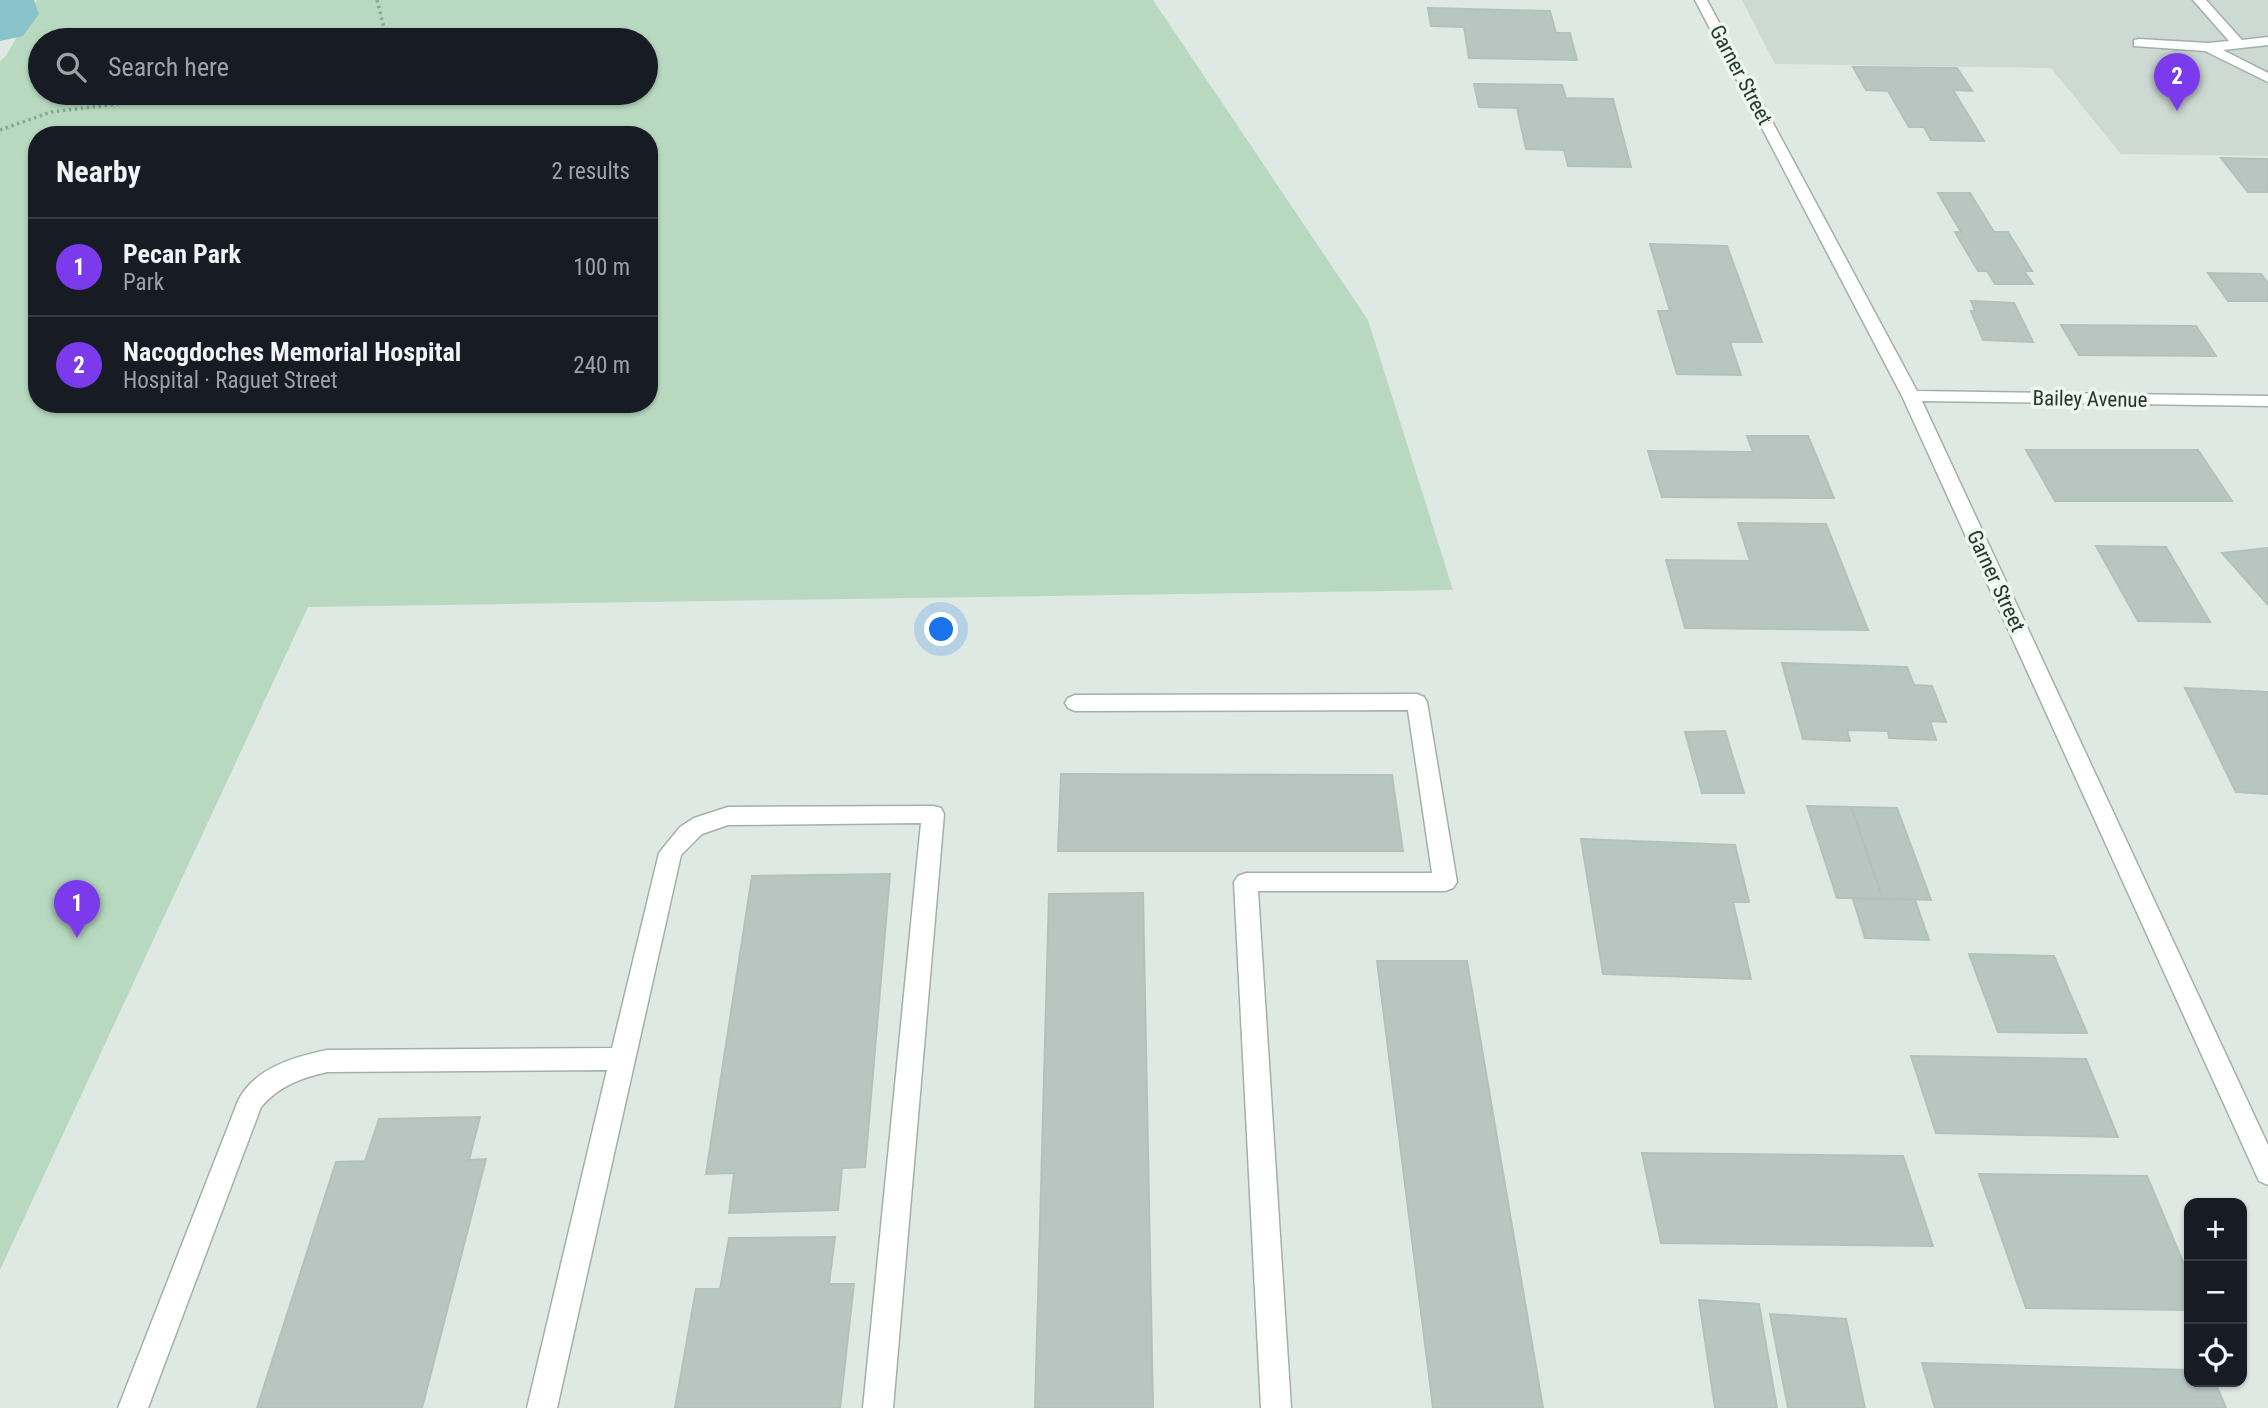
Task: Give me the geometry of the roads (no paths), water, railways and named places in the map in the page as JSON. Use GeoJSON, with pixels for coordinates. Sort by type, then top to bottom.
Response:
{"type":"FeatureCollection","features":[{"type":"Feature","properties":{"kind":"street","name":"Garner Street"},"geometry":{"type":"LineString","coordinates":[[1701,0],[1911,396],[2268,1173]]}},
{"type":"Feature","properties":{"kind":"street"},"geometry":{"type":"LineString","coordinates":[[2199,0],[2237,43]]}},
{"type":"Feature","properties":{"kind":"street"},"geometry":{"type":"LineString","coordinates":[[2139,43],[2208,47],[2268,41]]}},
{"type":"Feature","properties":{"kind":"street"},"geometry":{"type":"LineString","coordinates":[[2208,47],[2268,78]]}},
{"type":"Feature","properties":{"kind":"street","name":"Bailey Avenue"},"geometry":{"type":"LineString","coordinates":[[1911,396],[2268,401]]}},
{"type":"Feature","properties":{"kind":"street"},"geometry":{"type":"LineString","coordinates":[[1075,702],[1417,702],[1446,882],[1246,882],[1276,1408]]}},
{"type":"Feature","properties":{"kind":"street"},"geometry":{"type":"LineString","coordinates":[[542,1408],[670,853],[678,839],[701,824],[728,816],[933,814],[878,1408]]}},
{"type":"Feature","properties":{"kind":"street"},"geometry":{"type":"LineString","coordinates":[[133,1408],[251,1101],[267,1084],[293,1070],[327,1061],[622,1059]]}},
{"type":"Feature","properties":{"kind":"waterway"},"geometry":{"type":"LineString","coordinates":[[0,22],[7,14],[2,0]]}},
{"type":"Feature","properties":{"kind":"place","name":"Nacogdoches Memorial Hospital"},"geometry":{"type":"Point","coordinates":[2177,111]}},
{"type":"Feature","properties":{"kind":"place","name":"Pecan Park"},"geometry":{"type":"Point","coordinates":[77,938]}}]}
